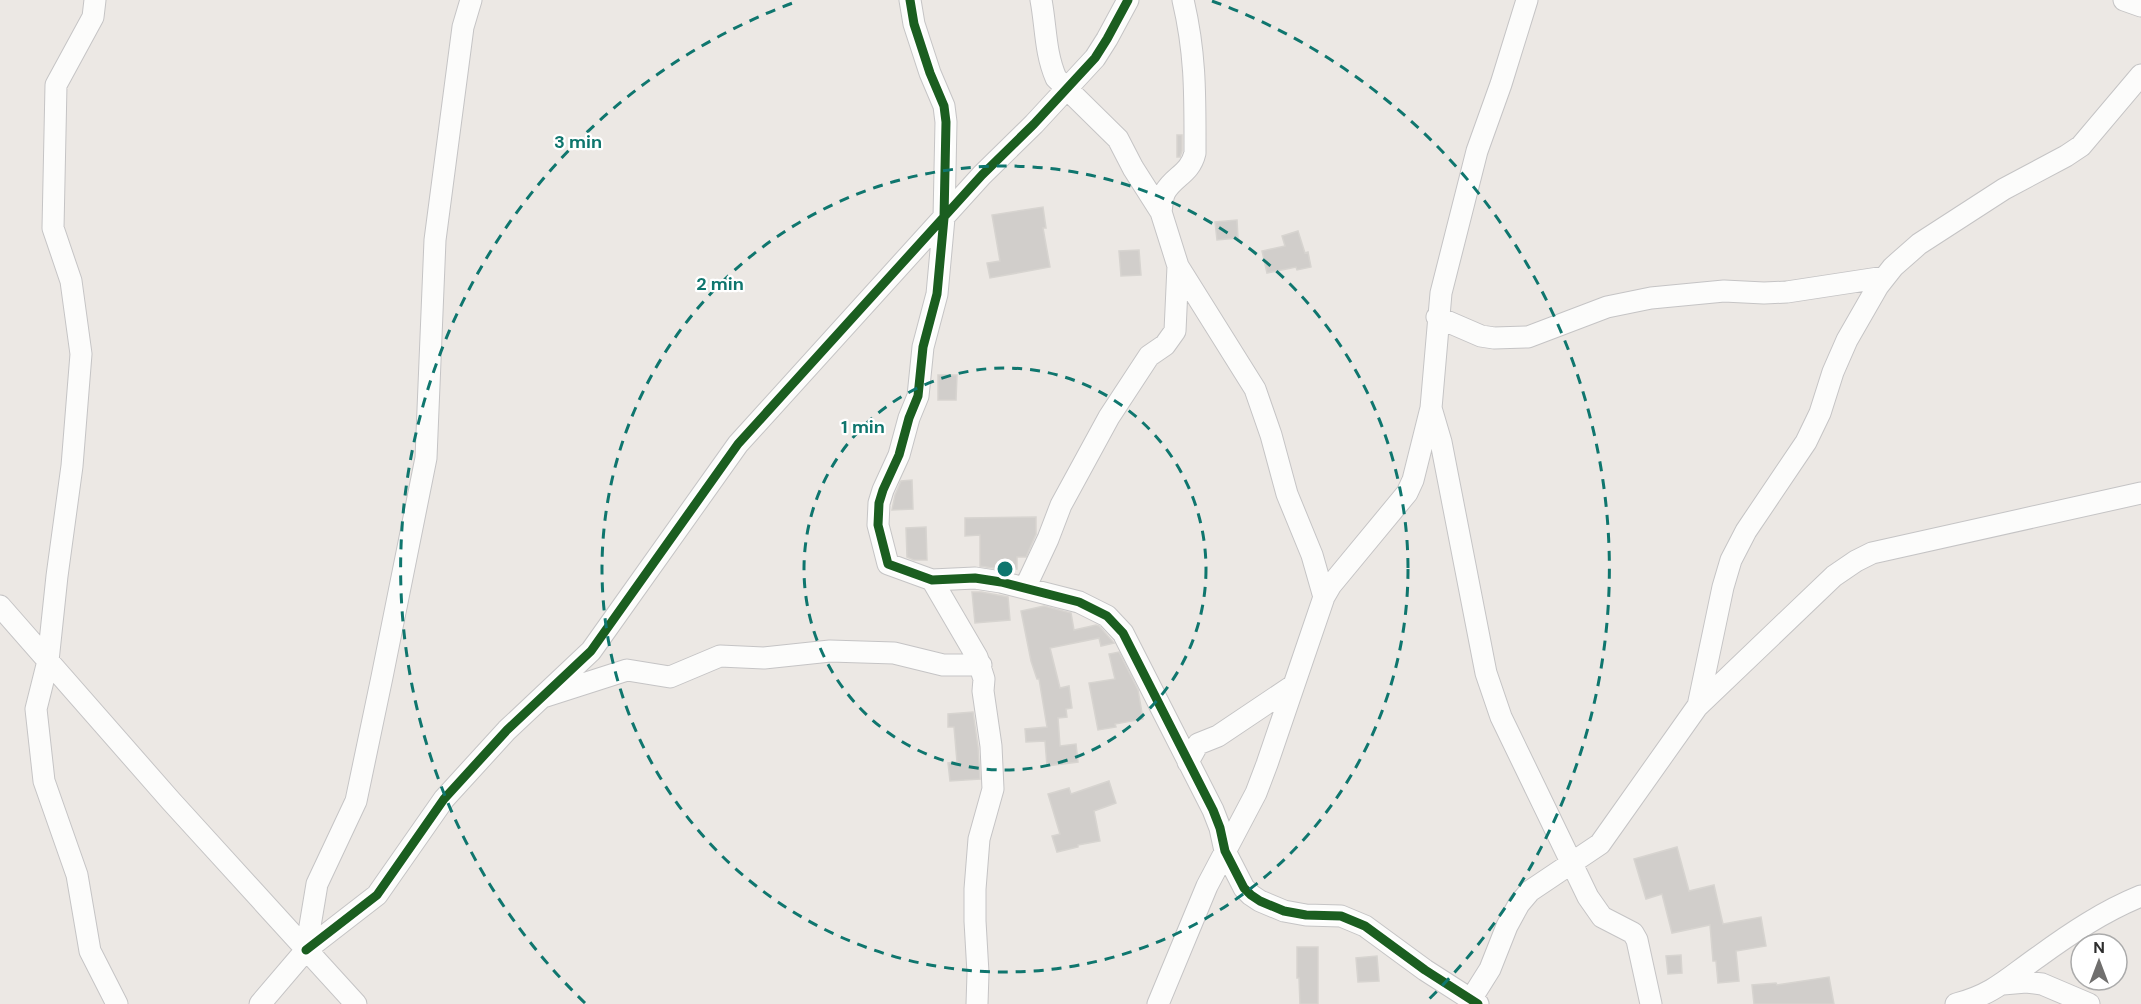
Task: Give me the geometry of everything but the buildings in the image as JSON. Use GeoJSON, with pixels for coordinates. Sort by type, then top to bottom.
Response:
{"type":"FeatureCollection","features":[{"type":"Feature","properties":{"kind":"street"},"geometry":{"type":"LineString","coordinates":[[95,0],[93,17],[56,85],[52,228],[71,281],[81,354],[72,466],[48,662],[36,709],[44,781],[77,875],[90,951],[117,1004]]}},
{"type":"Feature","properties":{"kind":"street"},"geometry":{"type":"LineString","coordinates":[[306,950],[317,884],[356,801],[426,458],[435,240],[463,27],[471,0]]}},
{"type":"Feature","properties":{"kind":"street"},"geometry":{"type":"LineString","coordinates":[[910,0],[914,24],[930,73],[944,106],[946,122],[944,218],[937,294],[923,347],[918,396],[909,418],[899,455],[883,490],[877,516],[888,564],[932,580],[975,578],[1025,588],[1079,602],[1107,616],[1124,633],[1174,737],[1193,753],[1220,828],[1225,851],[1244,888],[1260,902],[1284,911],[1306,915],[1341,916],[1365,926],[1473,1002],[1490,969],[1507,926],[1519,904],[1530,891],[1600,844],[1697,707],[1834,576],[1856,561],[1872,554],[2141,493]]}},
{"type":"Feature","properties":{"kind":"street"},"geometry":{"type":"LineString","coordinates":[[1041,0],[1051,66],[1056,78],[1118,139],[1161,212],[1178,266],[1255,389],[1271,435],[1287,494],[1312,555],[1324,597]]}},
{"type":"Feature","properties":{"kind":"street"},"geometry":{"type":"LineString","coordinates":[[260,1004],[306,950],[378,895],[444,799],[507,730],[591,651],[738,444],[982,175],[1034,124],[1095,58],[1128,0]]}},
{"type":"Feature","properties":{"kind":"street"},"geometry":{"type":"LineString","coordinates":[[1161,212],[1163,195],[1186,171],[1195,153],[1194,54],[1183,0]]}},
{"type":"Feature","properties":{"kind":"street"},"geometry":{"type":"LineString","coordinates":[[1158,1004],[1207,886],[1256,793],[1324,597],[1331,585],[1407,493],[1413,480],[1431,408],[1437,317],[1441,293],[1472,165],[1527,0]]}},
{"type":"Feature","properties":{"kind":"street"},"geometry":{"type":"LineString","coordinates":[[1697,707],[1731,560],[1746,531],[1806,442],[1820,413],[1833,372],[1847,340],[1878,286],[1893,267],[1919,244],[2004,189],[2066,156],[2080,146],[2141,75]]}},
{"type":"Feature","properties":{"kind":"street"},"geometry":{"type":"LineString","coordinates":[[1025,588],[1061,505],[1109,417],[1149,356],[1165,345],[1175,331],[1178,266]]}},
{"type":"Feature","properties":{"kind":"street"},"geometry":{"type":"LineString","coordinates":[[1437,317],[1481,336],[1528,337],[1607,307],[1651,298],[1724,291],[1787,292],[1885,277]]}},
{"type":"Feature","properties":{"kind":"street"},"geometry":{"type":"LineString","coordinates":[[1431,408],[1441,442],[1486,673],[1505,729],[1571,865],[1602,917],[1633,933],[1637,940],[1651,1004]]}},
{"type":"Feature","properties":{"kind":"street"},"geometry":{"type":"LineString","coordinates":[[932,580],[981,665],[984,679],[982,691],[991,746],[993,789],[979,838],[975,890],[977,1004]]}},
{"type":"Feature","properties":{"kind":"street"},"geometry":{"type":"LineString","coordinates":[[0,606],[171,801],[356,1004]]}},
{"type":"Feature","properties":{"kind":"street"},"geometry":{"type":"LineString","coordinates":[[540,698],[627,670],[670,677],[720,656],[764,658],[830,651],[894,653],[943,665],[981,665]]}},
{"type":"Feature","properties":{"kind":"street"},"geometry":{"type":"LineString","coordinates":[[1193,753],[1294,685]]}},
{"type":"Feature","properties":{"kind":"street"},"geometry":{"type":"LineString","coordinates":[[1956,1004],[2003,984],[2037,957],[2103,913],[2141,896]]}},
{"type":"Feature","properties":{"kind":"street"},"geometry":{"type":"LineString","coordinates":[[2003,984],[2026,982],[2042,984],[2090,1004]]}},
{"type":"Feature","properties":{"kind":"cycle path"},"geometry":{"type":"LineString","coordinates":[[910,0],[914,24],[930,73],[944,106],[946,122],[944,218],[937,294],[923,347],[918,396],[909,418],[899,455],[879,503],[878,525],[888,564],[932,580],[975,578],[1001,582],[1079,602],[1107,616],[1123,633],[1213,810],[1225,851],[1244,888],[1260,901],[1284,911],[1306,915],[1341,916],[1365,926],[1425,970],[1478,1004]]}},
{"type":"Feature","properties":{"kind":"cycle path"},"geometry":{"type":"LineString","coordinates":[[306,950],[377,895],[444,799],[507,730],[591,651],[738,444],[982,175],[1034,124],[1095,58],[1128,0]]}}]}
